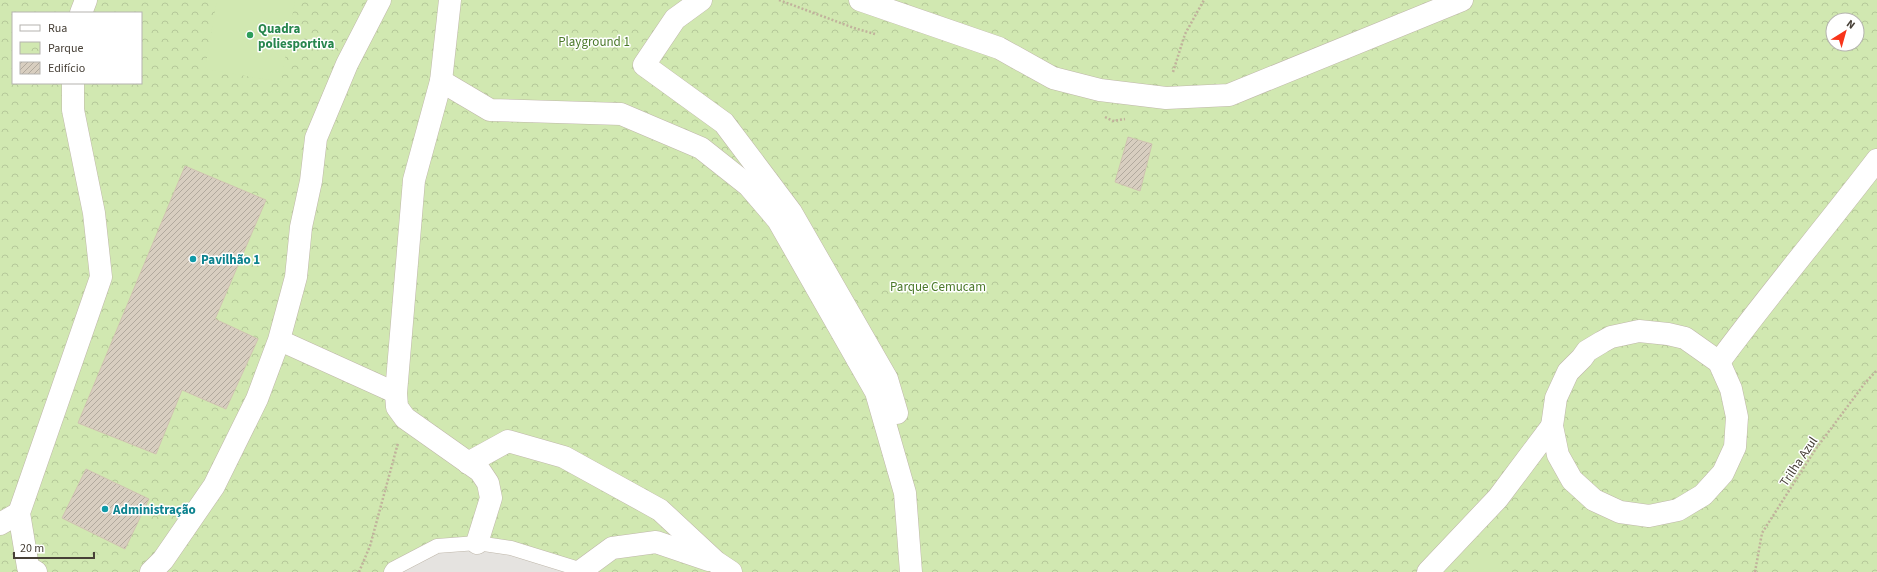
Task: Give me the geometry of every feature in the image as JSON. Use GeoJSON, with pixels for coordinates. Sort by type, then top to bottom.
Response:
{"type":"FeatureCollection","features":[{"type":"Feature","properties":{"kind":"street"},"geometry":{"type":"LineString","coordinates":[[81,12],[86,0]]}},
{"type":"Feature","properties":{"kind":"street"},"geometry":{"type":"LineString","coordinates":[[151,572],[164,560],[214,486],[257,399],[279,340],[296,277],[301,227],[311,181],[316,138],[348,64],[380,0]]}},
{"type":"Feature","properties":{"kind":"street"},"geometry":{"type":"LineString","coordinates":[[450,0],[441,81],[414,180],[396,392],[397,407],[405,418],[480,471],[488,483],[491,498],[477,543]]}},
{"type":"Feature","properties":{"kind":"street"},"geometry":{"type":"LineString","coordinates":[[701,0],[675,19],[644,65],[724,123],[791,212],[887,379],[918,489],[912,569]]}},
{"type":"Feature","properties":{"kind":"street"},"geometry":{"type":"LineString","coordinates":[[860,0],[999,48],[1053,78],[1100,90],[1166,98],[1229,95],[1462,0]]}},
{"type":"Feature","properties":{"kind":"street"},"geometry":{"type":"LineString","coordinates":[[441,81],[490,110],[621,114],[701,148],[749,186],[778,220],[876,392],[905,493],[912,569]]}},
{"type":"Feature","properties":{"kind":"street"},"geometry":{"type":"LineString","coordinates":[[36,572],[28,567],[19,513],[101,277],[94,213],[73,110],[73,84]]}},
{"type":"Feature","properties":{"kind":"street"},"geometry":{"type":"LineString","coordinates":[[1719,362],[1765,300],[1877,160]]}},
{"type":"Feature","properties":{"kind":"street"},"geometry":{"type":"LineString","coordinates":[[1639,331],[1668,334],[1685,338],[1719,362],[1731,389],[1737,417],[1734,447],[1723,474],[1703,495],[1678,510],[1649,516],[1620,512],[1594,500],[1572,480],[1558,455],[1552,426],[1556,398],[1568,372],[1587,351],[1611,337],[1639,331]]}},
{"type":"Feature","properties":{"kind":"street"},"geometry":{"type":"LineString","coordinates":[[279,340],[396,392]]}},
{"type":"Feature","properties":{"kind":"street"},"geometry":{"type":"LineString","coordinates":[[1428,572],[1498,498],[1552,426]]}},
{"type":"Feature","properties":{"kind":"street"},"geometry":{"type":"LineString","coordinates":[[468,463],[508,441],[564,457],[660,510],[723,567]]}},
{"type":"Feature","properties":{"kind":"street"},"geometry":{"type":"LineString","coordinates":[[0,524],[19,513]]}},
{"type":"Feature","properties":{"kind":"street"},"geometry":{"type":"LineString","coordinates":[[582,571],[612,548],[656,542],[723,567]]}},
{"type":"Feature","properties":{"kind":"lane"},"geometry":{"type":"LineString","coordinates":[[391,572],[393,569],[437,546],[477,543],[511,548],[582,571]]}},
{"type":"Feature","properties":{"kind":"path"},"geometry":{"type":"LineString","coordinates":[[1166,98],[1185,34],[1204,0]]}},
{"type":"Feature","properties":{"kind":"path","name":"Trilha Azul"},"geometry":{"type":"LineString","coordinates":[[1755,572],[1762,533],[1815,450],[1865,383],[1877,370]]}},
{"type":"Feature","properties":{"kind":"path"},"geometry":{"type":"LineString","coordinates":[[359,572],[370,546],[405,418]]}},
{"type":"Feature","properties":{"kind":"green space","name":"Parque Cemucam"},"geometry":{"type":"Polygon","coordinates":[[[0,0],[1877,0],[1877,572],[0,572],[0,0]]]}},
{"type":"Feature","properties":{"kind":"green space","name":"Quadra poliesportiva"},"geometry":{"type":"Polygon","coordinates":[[[217,0],[295,0],[281,82],[205,69],[217,0]]]}},
{"type":"Feature","properties":{"kind":"green space"},"geometry":{"type":"Polygon","coordinates":[[[1482,550],[1507,572],[1463,572],[1482,550]]]}},
{"type":"Feature","properties":{"kind":"shaded area"},"geometry":{"type":"Polygon","coordinates":[[[477,543],[582,572],[391,572],[437,546],[477,543]]]}},
{"type":"Feature","properties":{"kind":"building"},"geometry":{"type":"Polygon","coordinates":[[[1128,137],[1152,144],[1140,191],[1115,182],[1128,137]]]}},
{"type":"Feature","properties":{"kind":"building","name":"Pavilhão 1"},"geometry":{"type":"Polygon","coordinates":[[[185,166],[266,200],[215,319],[258,339],[226,409],[182,390],[156,454],[78,423],[185,166]]]}},
{"type":"Feature","properties":{"kind":"building","name":"Administração"},"geometry":{"type":"Polygon","coordinates":[[[86,469],[149,499],[125,549],[62,518],[86,469]]]}},
{"type":"Feature","properties":{"kind":"place","name":"Quadra poliesportiva"},"geometry":{"type":"Point","coordinates":[250,35]}},
{"type":"Feature","properties":{"kind":"place","name":"Pavilhão 1"},"geometry":{"type":"Point","coordinates":[193,259]}},
{"type":"Feature","properties":{"kind":"place","name":"Administração"},"geometry":{"type":"Point","coordinates":[105,509]}},
{"type":"Feature","properties":{"kind":"park label","name":"Playground 1"},"geometry":{"type":"Point","coordinates":[594,41]}}]}
